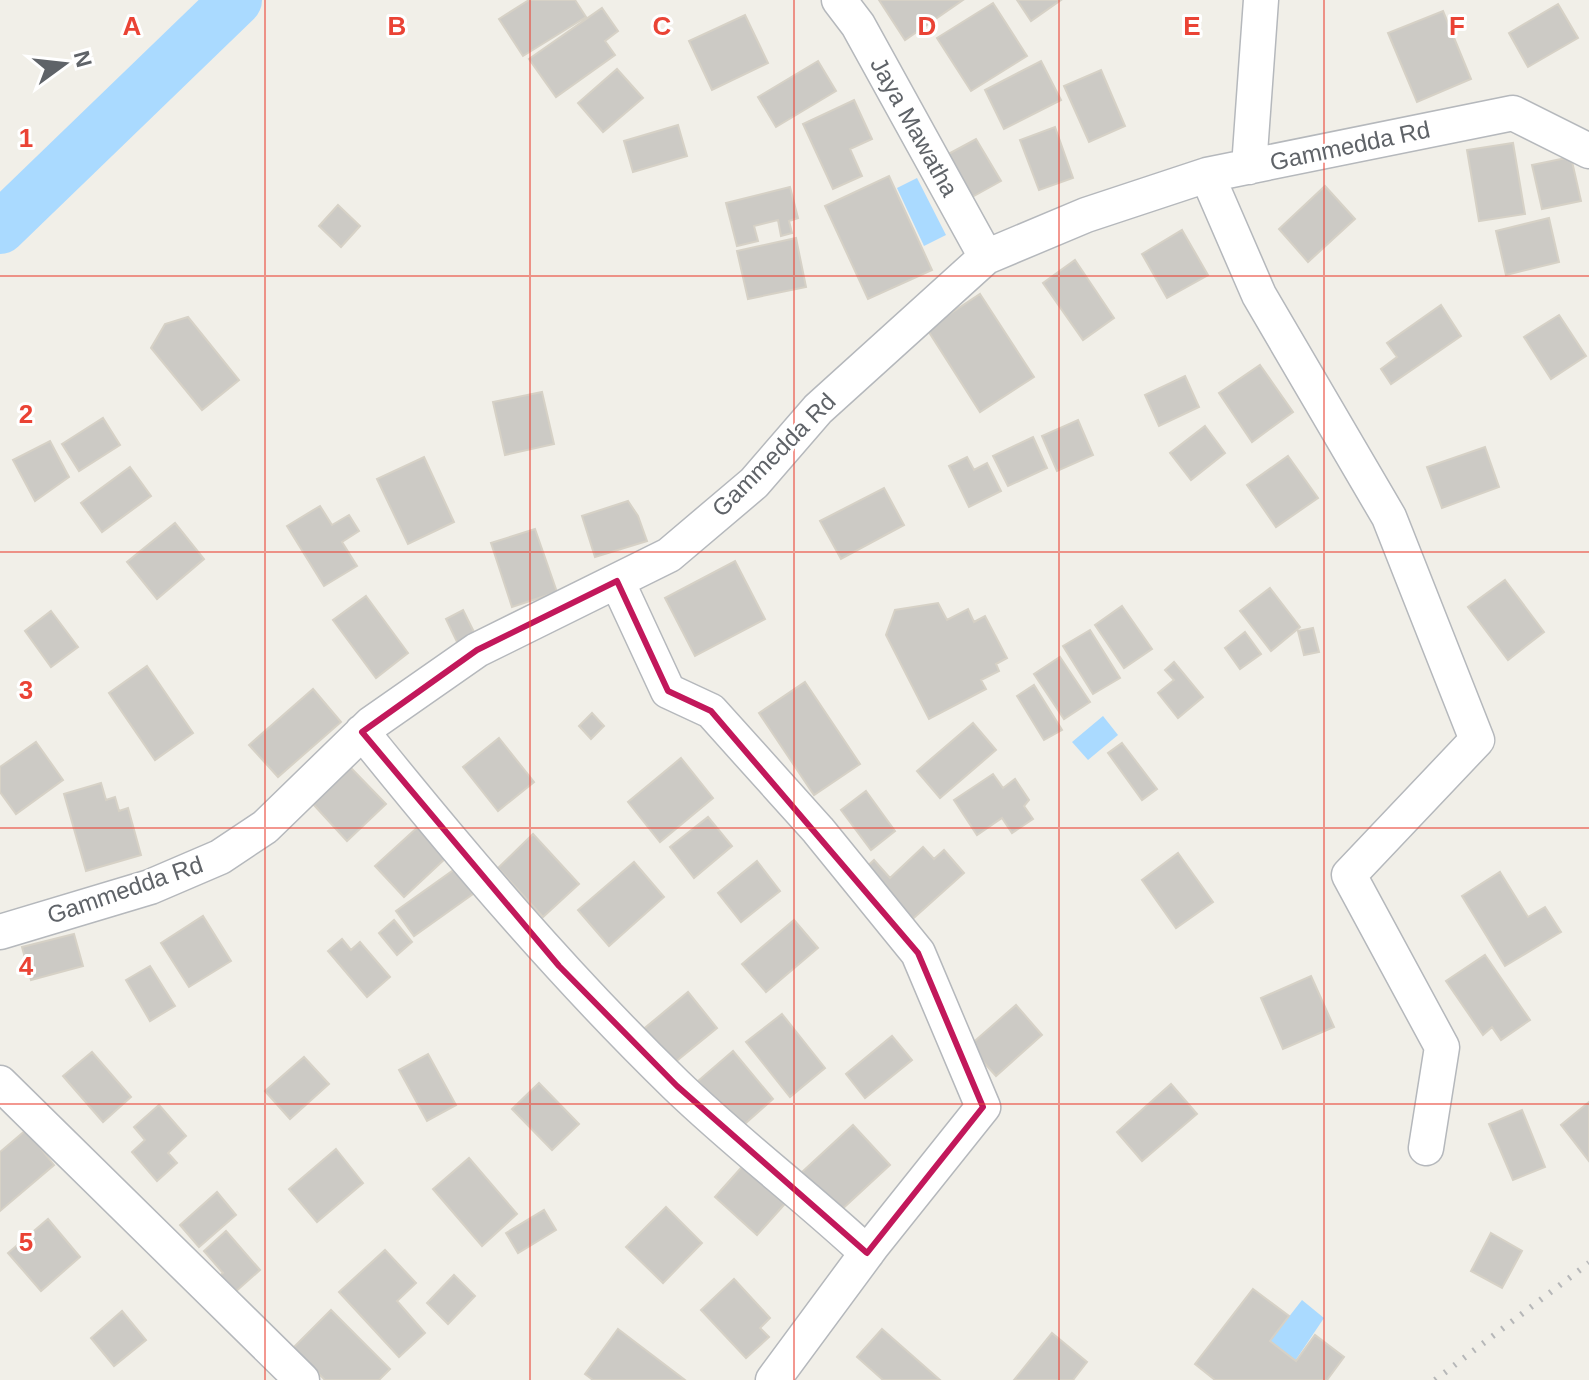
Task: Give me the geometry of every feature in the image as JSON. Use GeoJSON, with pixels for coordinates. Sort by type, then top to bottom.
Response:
{"type":"FeatureCollection","features":[{"type":"Feature","properties":{"kind":"street","name":"Jaya Mawatha"},"geometry":{"type":"LineString","coordinates":[[839,0],[858,25],[986,257]]}},
{"type":"Feature","properties":{"kind":"street"},"geometry":{"type":"LineString","coordinates":[[1249,167],[1261,0]]}},
{"type":"Feature","properties":{"kind":"street","name":"Gammedda Rd"},"geometry":{"type":"LineString","coordinates":[[0,932],[150,887],[220,857],[265,827],[362,732],[477,650],[669,555],[754,483],[818,409],[986,257],[1086,215],[1207,175],[1513,113],[1589,151]]}},
{"type":"Feature","properties":{"kind":"street"},"geometry":{"type":"LineString","coordinates":[[1207,175],[1259,295],[1389,517],[1477,740],[1349,875],[1442,1047],[1426,1148]]}},
{"type":"Feature","properties":{"kind":"street"},"geometry":{"type":"LineString","coordinates":[[617,581],[668,691],[711,711],[818,830],[918,953],[983,1107],[867,1253],[773,1380]]}},
{"type":"Feature","properties":{"kind":"street"},"geometry":{"type":"LineString","coordinates":[[362,732],[435,822],[570,977],[677,1086],[867,1253]]}},
{"type":"Feature","properties":{"kind":"street"},"geometry":{"type":"LineString","coordinates":[[0,1083],[302,1380]]}},
{"type":"Feature","properties":{"kind":"highlighted area"},"geometry":{"type":"Polygon","coordinates":[[[617,581],[668,691],[711,711],[918,953],[983,1107],[867,1253],[677,1086],[559,966],[362,732],[477,650],[617,581]]]}},
{"type":"Feature","properties":{"kind":"water"},"geometry":{"type":"Polygon","coordinates":[[[917,178],[946,235],[924,246],[897,188],[917,178]]]}},
{"type":"Feature","properties":{"kind":"water"},"geometry":{"type":"Polygon","coordinates":[[[1103,716],[1118,735],[1088,760],[1072,742],[1103,716]]]}},
{"type":"Feature","properties":{"kind":"water"},"geometry":{"type":"Polygon","coordinates":[[[1302,1300],[1324,1318],[1295,1361],[1270,1341],[1302,1300]]]}},
{"type":"Feature","properties":{"kind":"building"},"geometry":{"type":"Polygon","coordinates":[[[529,0],[575,0],[586,17],[523,56],[499,19],[529,0]]]}},
{"type":"Feature","properties":{"kind":"building"},"geometry":{"type":"Polygon","coordinates":[[[879,0],[963,0],[905,40],[879,0]]]}},
{"type":"Feature","properties":{"kind":"building"},"geometry":{"type":"Polygon","coordinates":[[[1017,0],[1061,0],[1031,21],[1017,0]]]}},
{"type":"Feature","properties":{"kind":"building"},"geometry":{"type":"Polygon","coordinates":[[[993,3],[1027,56],[971,91],[937,38],[993,3]]]}},
{"type":"Feature","properties":{"kind":"building"},"geometry":{"type":"Polygon","coordinates":[[[1558,4],[1578,38],[1528,67],[1509,33],[1558,4]]]}},
{"type":"Feature","properties":{"kind":"building"},"geometry":{"type":"Polygon","coordinates":[[[602,8],[618,31],[605,41],[615,55],[556,97],[529,59],[602,8]]]}},
{"type":"Feature","properties":{"kind":"building"},"geometry":{"type":"Polygon","coordinates":[[[1443,11],[1471,79],[1417,102],[1388,33],[1443,11]]]}},
{"type":"Feature","properties":{"kind":"building"},"geometry":{"type":"Polygon","coordinates":[[[745,15],[768,63],[712,90],[689,41],[745,15]]]}},
{"type":"Feature","properties":{"kind":"building"},"geometry":{"type":"Polygon","coordinates":[[[818,61],[836,91],[776,127],[758,97],[818,61]]]}},
{"type":"Feature","properties":{"kind":"building"},"geometry":{"type":"Polygon","coordinates":[[[1041,61],[1061,100],[1004,129],[985,90],[1041,61]]]}},
{"type":"Feature","properties":{"kind":"building"},"geometry":{"type":"Polygon","coordinates":[[[617,69],[643,98],[603,132],[578,103],[617,69]]]}},
{"type":"Feature","properties":{"kind":"building"},"geometry":{"type":"Polygon","coordinates":[[[1101,70],[1125,126],[1089,142],[1064,86],[1101,70]]]}},
{"type":"Feature","properties":{"kind":"building"},"geometry":{"type":"Polygon","coordinates":[[[854,100],[872,139],[850,149],[862,176],[833,189],[803,124],[854,100]]]}},
{"type":"Feature","properties":{"kind":"building"},"geometry":{"type":"Polygon","coordinates":[[[678,125],[687,156],[633,172],[624,141],[678,125]]]}},
{"type":"Feature","properties":{"kind":"building"},"geometry":{"type":"Polygon","coordinates":[[[1055,127],[1073,178],[1039,190],[1020,140],[1055,127]]]}},
{"type":"Feature","properties":{"kind":"building"},"geometry":{"type":"Polygon","coordinates":[[[976,139],[1001,181],[965,201],[941,158],[976,139]]]}},
{"type":"Feature","properties":{"kind":"building"},"geometry":{"type":"Polygon","coordinates":[[[1513,143],[1525,214],[1479,221],[1467,150],[1513,143]]]}},
{"type":"Feature","properties":{"kind":"building"},"geometry":{"type":"Polygon","coordinates":[[[1571,157],[1581,201],[1542,209],[1532,165],[1571,157]]]}},
{"type":"Feature","properties":{"kind":"building"},"geometry":{"type":"Polygon","coordinates":[[[889,176],[932,270],[868,299],[825,206],[889,176]]]}},
{"type":"Feature","properties":{"kind":"building"},"geometry":{"type":"Polygon","coordinates":[[[1325,186],[1355,219],[1308,262],[1279,229],[1325,186]]]}},
{"type":"Feature","properties":{"kind":"building"},"geometry":{"type":"Polygon","coordinates":[[[790,187],[798,218],[789,221],[792,233],[781,236],[778,220],[754,226],[758,241],[737,246],[726,203],[790,187]]]}},
{"type":"Feature","properties":{"kind":"building"},"geometry":{"type":"Polygon","coordinates":[[[338,205],[360,226],[341,247],[319,226],[338,205]]]}},
{"type":"Feature","properties":{"kind":"building"},"geometry":{"type":"Polygon","coordinates":[[[1549,218],[1559,262],[1506,275],[1496,231],[1549,218]]]}},
{"type":"Feature","properties":{"kind":"building"},"geometry":{"type":"Polygon","coordinates":[[[1182,230],[1208,275],[1167,298],[1142,254],[1182,230]]]}},
{"type":"Feature","properties":{"kind":"building"},"geometry":{"type":"Polygon","coordinates":[[[796,238],[806,287],[748,299],[737,251],[796,238]]]}},
{"type":"Feature","properties":{"kind":"building"},"geometry":{"type":"Polygon","coordinates":[[[1075,260],[1114,318],[1083,340],[1043,283],[1075,260]]]}},
{"type":"Feature","properties":{"kind":"building"},"geometry":{"type":"Polygon","coordinates":[[[980,294],[1034,377],[980,412],[927,329],[980,294]]]}},
{"type":"Feature","properties":{"kind":"building"},"geometry":{"type":"Polygon","coordinates":[[[1441,305],[1461,336],[1391,384],[1381,369],[1397,357],[1387,343],[1441,305]]]}},
{"type":"Feature","properties":{"kind":"building"},"geometry":{"type":"Polygon","coordinates":[[[1559,315],[1586,356],[1551,379],[1524,337],[1559,315]]]}},
{"type":"Feature","properties":{"kind":"building"},"geometry":{"type":"Polygon","coordinates":[[[188,317],[239,380],[202,410],[151,348],[165,324],[188,317]]]}},
{"type":"Feature","properties":{"kind":"building"},"geometry":{"type":"Polygon","coordinates":[[[1260,365],[1293,412],[1252,442],[1219,393],[1260,365]]]}},
{"type":"Feature","properties":{"kind":"building"},"geometry":{"type":"Polygon","coordinates":[[[1185,376],[1199,407],[1159,426],[1145,395],[1185,376]]]}},
{"type":"Feature","properties":{"kind":"building"},"geometry":{"type":"Polygon","coordinates":[[[542,392],[554,444],[505,455],[493,402],[542,392]]]}},
{"type":"Feature","properties":{"kind":"building"},"geometry":{"type":"Polygon","coordinates":[[[103,418],[120,445],[79,471],[62,444],[103,418]]]}},
{"type":"Feature","properties":{"kind":"building"},"geometry":{"type":"Polygon","coordinates":[[[1078,420],[1093,455],[1057,471],[1042,436],[1078,420]]]}},
{"type":"Feature","properties":{"kind":"building"},"geometry":{"type":"Polygon","coordinates":[[[1205,426],[1225,453],[1191,480],[1170,453],[1205,426]]]}},
{"type":"Feature","properties":{"kind":"building"},"geometry":{"type":"Polygon","coordinates":[[[1033,437],[1047,468],[1008,486],[993,456],[1033,437]]]}},
{"type":"Feature","properties":{"kind":"building"},"geometry":{"type":"Polygon","coordinates":[[[50,441],[69,477],[35,501],[13,460],[50,441]]]}},
{"type":"Feature","properties":{"kind":"building"},"geometry":{"type":"Polygon","coordinates":[[[1485,447],[1499,487],[1442,508],[1427,467],[1485,447]]]}},
{"type":"Feature","properties":{"kind":"building"},"geometry":{"type":"Polygon","coordinates":[[[1288,456],[1318,498],[1276,527],[1247,485],[1288,456]]]}},
{"type":"Feature","properties":{"kind":"building"},"geometry":{"type":"Polygon","coordinates":[[[424,457],[454,522],[408,544],[377,479],[424,457]]]}},
{"type":"Feature","properties":{"kind":"building"},"geometry":{"type":"Polygon","coordinates":[[[967,457],[974,470],[987,463],[1001,491],[969,507],[949,466],[967,457]]]}},
{"type":"Feature","properties":{"kind":"building"},"geometry":{"type":"Polygon","coordinates":[[[130,467],[151,496],[102,532],[81,503],[130,467]]]}},
{"type":"Feature","properties":{"kind":"building"},"geometry":{"type":"Polygon","coordinates":[[[884,488],[904,525],[841,559],[820,521],[884,488]]]}},
{"type":"Feature","properties":{"kind":"building"},"geometry":{"type":"Polygon","coordinates":[[[628,501],[638,516],[647,541],[595,557],[582,516],[628,501]]]}},
{"type":"Feature","properties":{"kind":"building"},"geometry":{"type":"Polygon","coordinates":[[[320,506],[332,525],[349,515],[359,531],[342,542],[357,566],[324,586],[287,526],[320,506]]]}},
{"type":"Feature","properties":{"kind":"building"},"geometry":{"type":"Polygon","coordinates":[[[175,523],[204,559],[157,599],[127,562],[175,523]]]}},
{"type":"Feature","properties":{"kind":"building"},"geometry":{"type":"Polygon","coordinates":[[[535,529],[557,592],[512,607],[491,543],[535,529]]]}},
{"type":"Feature","properties":{"kind":"building"},"geometry":{"type":"Polygon","coordinates":[[[735,561],[765,619],[695,656],[665,598],[735,561]]]}},
{"type":"Feature","properties":{"kind":"building"},"geometry":{"type":"Polygon","coordinates":[[[1505,580],[1544,632],[1508,660],[1468,607],[1505,580]]]}},
{"type":"Feature","properties":{"kind":"building"},"geometry":{"type":"Polygon","coordinates":[[[1270,588],[1300,627],[1271,651],[1240,611],[1270,588]]]}},
{"type":"Feature","properties":{"kind":"building"},"geometry":{"type":"Polygon","coordinates":[[[366,596],[408,653],[376,678],[333,620],[366,596]]]}},
{"type":"Feature","properties":{"kind":"building"},"geometry":{"type":"Polygon","coordinates":[[[938,603],[947,620],[968,609],[974,622],[985,616],[1007,658],[996,664],[999,671],[981,680],[986,689],[929,719],[886,635],[895,610],[938,603]]]}},
{"type":"Feature","properties":{"kind":"building"},"geometry":{"type":"Polygon","coordinates":[[[1122,606],[1152,649],[1124,668],[1095,625],[1122,606]]]}},
{"type":"Feature","properties":{"kind":"building"},"geometry":{"type":"Polygon","coordinates":[[[463,610],[476,636],[458,644],[446,619],[463,610]]]}},
{"type":"Feature","properties":{"kind":"building"},"geometry":{"type":"Polygon","coordinates":[[[51,611],[78,647],[51,667],[25,631],[51,611]]]}},
{"type":"Feature","properties":{"kind":"building"},"geometry":{"type":"Polygon","coordinates":[[[1313,628],[1319,652],[1304,655],[1298,631],[1313,628]]]}},
{"type":"Feature","properties":{"kind":"building"},"geometry":{"type":"Polygon","coordinates":[[[1090,630],[1120,678],[1093,694],[1063,646],[1090,630]]]}},
{"type":"Feature","properties":{"kind":"building"},"geometry":{"type":"Polygon","coordinates":[[[1245,632],[1261,654],[1240,669],[1225,648],[1245,632]]]}},
{"type":"Feature","properties":{"kind":"building"},"geometry":{"type":"Polygon","coordinates":[[[1060,657],[1090,702],[1064,719],[1034,674],[1060,657]]]}},
{"type":"Feature","properties":{"kind":"building"},"geometry":{"type":"Polygon","coordinates":[[[1174,662],[1203,697],[1178,718],[1158,693],[1174,680],[1165,670],[1174,662]]]}},
{"type":"Feature","properties":{"kind":"building"},"geometry":{"type":"Polygon","coordinates":[[[147,666],[193,733],[155,760],[109,693],[147,666]]]}},
{"type":"Feature","properties":{"kind":"building"},"geometry":{"type":"Polygon","coordinates":[[[805,682],[860,764],[814,795],[759,713],[805,682]]]}},
{"type":"Feature","properties":{"kind":"building"},"geometry":{"type":"Polygon","coordinates":[[[1034,685],[1062,730],[1044,740],[1017,696],[1034,685]]]}},
{"type":"Feature","properties":{"kind":"building"},"geometry":{"type":"Polygon","coordinates":[[[313,689],[341,722],[278,777],[249,745],[313,689]]]}},
{"type":"Feature","properties":{"kind":"building"},"geometry":{"type":"Polygon","coordinates":[[[592,713],[604,726],[591,739],[579,726],[592,713]]]}},
{"type":"Feature","properties":{"kind":"building"},"geometry":{"type":"Polygon","coordinates":[[[973,723],[996,750],[940,798],[917,771],[973,723]]]}},
{"type":"Feature","properties":{"kind":"building"},"geometry":{"type":"Polygon","coordinates":[[[499,738],[534,782],[498,811],[463,767],[499,738]]]}},
{"type":"Feature","properties":{"kind":"building"},"geometry":{"type":"Polygon","coordinates":[[[36,742],[63,780],[16,814],[0,792],[0,767],[36,742]]]}},
{"type":"Feature","properties":{"kind":"building"},"geometry":{"type":"Polygon","coordinates":[[[1122,743],[1157,789],[1142,800],[1108,753],[1122,743]]]}},
{"type":"Feature","properties":{"kind":"building"},"geometry":{"type":"Polygon","coordinates":[[[681,758],[713,798],[660,842],[628,802],[681,758]]]}},
{"type":"Feature","properties":{"kind":"building"},"geometry":{"type":"Polygon","coordinates":[[[351,768],[386,804],[347,841],[313,804],[351,768]]]}},
{"type":"Feature","properties":{"kind":"building"},"geometry":{"type":"Polygon","coordinates":[[[993,774],[1003,788],[1015,779],[1029,800],[1024,806],[1033,819],[1012,833],[1002,818],[977,835],[954,800],[993,774]]]}},
{"type":"Feature","properties":{"kind":"building"},"geometry":{"type":"Polygon","coordinates":[[[101,783],[106,800],[115,797],[119,811],[128,808],[141,855],[86,871],[64,794],[101,783]]]}},
{"type":"Feature","properties":{"kind":"building"},"geometry":{"type":"Polygon","coordinates":[[[866,791],[895,831],[871,850],[841,810],[866,791]]]}},
{"type":"Feature","properties":{"kind":"building"},"geometry":{"type":"Polygon","coordinates":[[[708,817],[732,846],[694,878],[670,847],[708,817]]]}},
{"type":"Feature","properties":{"kind":"building"},"geometry":{"type":"Polygon","coordinates":[[[419,826],[447,857],[404,897],[375,866],[419,826]]]}},
{"type":"Feature","properties":{"kind":"building"},"geometry":{"type":"Polygon","coordinates":[[[533,834],[579,884],[543,917],[498,868],[533,834]]]}},
{"type":"Feature","properties":{"kind":"building"},"geometry":{"type":"Polygon","coordinates":[[[923,847],[934,859],[944,850],[964,873],[907,924],[861,872],[874,860],[890,878],[923,847]]]}},
{"type":"Feature","properties":{"kind":"building"},"geometry":{"type":"Polygon","coordinates":[[[1178,853],[1213,902],[1176,928],[1142,880],[1178,853]]]}},
{"type":"Feature","properties":{"kind":"building"},"geometry":{"type":"Polygon","coordinates":[[[757,861],[780,891],[741,922],[718,893],[757,861]]]}},
{"type":"Feature","properties":{"kind":"building"},"geometry":{"type":"Polygon","coordinates":[[[634,862],[664,897],[609,946],[578,910],[634,862]]]}},
{"type":"Feature","properties":{"kind":"building"},"geometry":{"type":"Polygon","coordinates":[[[455,869],[473,894],[414,936],[396,911],[455,869]]]}},
{"type":"Feature","properties":{"kind":"building"},"geometry":{"type":"Polygon","coordinates":[[[1500,872],[1528,917],[1545,907],[1561,932],[1505,966],[1462,896],[1500,872]]]}},
{"type":"Feature","properties":{"kind":"building"},"geometry":{"type":"Polygon","coordinates":[[[203,916],[231,961],[189,987],[161,943],[203,916]]]}},
{"type":"Feature","properties":{"kind":"building"},"geometry":{"type":"Polygon","coordinates":[[[394,920],[412,942],[397,955],[379,933],[394,920]]]}},
{"type":"Feature","properties":{"kind":"building"},"geometry":{"type":"Polygon","coordinates":[[[794,920],[818,948],[766,992],[742,964],[794,920]]]}},
{"type":"Feature","properties":{"kind":"building"},"geometry":{"type":"Polygon","coordinates":[[[74,934],[83,966],[31,980],[22,947],[74,934]]]}},
{"type":"Feature","properties":{"kind":"building"},"geometry":{"type":"Polygon","coordinates":[[[342,939],[351,950],[360,942],[390,977],[367,997],[328,951],[342,939]]]}},
{"type":"Feature","properties":{"kind":"building"},"geometry":{"type":"Polygon","coordinates":[[[1485,955],[1530,1020],[1501,1040],[1492,1027],[1483,1035],[1446,981],[1485,955]]]}},
{"type":"Feature","properties":{"kind":"building"},"geometry":{"type":"Polygon","coordinates":[[[150,966],[175,1006],[150,1021],[126,980],[150,966]]]}},
{"type":"Feature","properties":{"kind":"building"},"geometry":{"type":"Polygon","coordinates":[[[1311,976],[1334,1027],[1283,1049],[1261,998],[1311,976]]]}},
{"type":"Feature","properties":{"kind":"building"},"geometry":{"type":"Polygon","coordinates":[[[688,992],[717,1028],[669,1067],[640,1032],[688,992]]]}},
{"type":"Feature","properties":{"kind":"building"},"geometry":{"type":"Polygon","coordinates":[[[1016,1005],[1042,1035],[996,1076],[969,1046],[1016,1005]]]}},
{"type":"Feature","properties":{"kind":"building"},"geometry":{"type":"Polygon","coordinates":[[[782,1014],[825,1068],[790,1097],[746,1042],[782,1014]]]}},
{"type":"Feature","properties":{"kind":"building"},"geometry":{"type":"Polygon","coordinates":[[[892,1036],[912,1060],[865,1098],[846,1074],[892,1036]]]}},
{"type":"Feature","properties":{"kind":"building"},"geometry":{"type":"Polygon","coordinates":[[[733,1051],[773,1099],[739,1129],[698,1081],[733,1051]]]}},
{"type":"Feature","properties":{"kind":"building"},"geometry":{"type":"Polygon","coordinates":[[[92,1052],[131,1097],[103,1122],[63,1076],[92,1052]]]}},
{"type":"Feature","properties":{"kind":"building"},"geometry":{"type":"Polygon","coordinates":[[[428,1054],[456,1105],[427,1121],[399,1070],[428,1054]]]}},
{"type":"Feature","properties":{"kind":"building"},"geometry":{"type":"Polygon","coordinates":[[[304,1057],[329,1084],[290,1119],[265,1091],[304,1057]]]}},
{"type":"Feature","properties":{"kind":"building"},"geometry":{"type":"Polygon","coordinates":[[[539,1083],[579,1124],[552,1150],[512,1109],[539,1083]]]}},
{"type":"Feature","properties":{"kind":"building"},"geometry":{"type":"Polygon","coordinates":[[[1171,1084],[1197,1114],[1142,1161],[1117,1132],[1171,1084]]]}},
{"type":"Feature","properties":{"kind":"building"},"geometry":{"type":"Polygon","coordinates":[[[1589,1102],[1589,1161],[1561,1125],[1589,1102]]]}},
{"type":"Feature","properties":{"kind":"building"},"geometry":{"type":"Polygon","coordinates":[[[159,1105],[186,1136],[168,1153],[177,1163],[157,1181],[132,1152],[145,1140],[134,1127],[159,1105]]]}},
{"type":"Feature","properties":{"kind":"building"},"geometry":{"type":"Polygon","coordinates":[[[1522,1110],[1545,1167],[1513,1180],[1489,1124],[1522,1110]]]}},
{"type":"Feature","properties":{"kind":"building"},"geometry":{"type":"Polygon","coordinates":[[[853,1125],[890,1165],[839,1212],[802,1172],[853,1125]]]}},
{"type":"Feature","properties":{"kind":"building"},"geometry":{"type":"Polygon","coordinates":[[[26,1130],[54,1165],[0,1211],[0,1152],[26,1130]]]}},
{"type":"Feature","properties":{"kind":"building"},"geometry":{"type":"Polygon","coordinates":[[[336,1149],[363,1183],[317,1222],[289,1189],[336,1149]]]}},
{"type":"Feature","properties":{"kind":"building"},"geometry":{"type":"Polygon","coordinates":[[[469,1158],[517,1214],[482,1246],[433,1189],[469,1158]]]}},
{"type":"Feature","properties":{"kind":"building"},"geometry":{"type":"Polygon","coordinates":[[[749,1159],[791,1197],[757,1235],[715,1197],[749,1159]]]}},
{"type":"Feature","properties":{"kind":"building"},"geometry":{"type":"Polygon","coordinates":[[[217,1192],[236,1215],[199,1247],[180,1225],[217,1192]]]}},
{"type":"Feature","properties":{"kind":"building"},"geometry":{"type":"Polygon","coordinates":[[[666,1207],[702,1243],[663,1283],[626,1247],[666,1207]]]}},
{"type":"Feature","properties":{"kind":"building"},"geometry":{"type":"Polygon","coordinates":[[[544,1210],[556,1230],[518,1253],[506,1233],[544,1210]]]}},
{"type":"Feature","properties":{"kind":"building"},"geometry":{"type":"Polygon","coordinates":[[[48,1219],[80,1257],[41,1291],[8,1253],[48,1219]]]}},
{"type":"Feature","properties":{"kind":"building"},"geometry":{"type":"Polygon","coordinates":[[[226,1231],[260,1270],[226,1300],[211,1283],[223,1273],[204,1251],[226,1231]]]}},
{"type":"Feature","properties":{"kind":"building"},"geometry":{"type":"Polygon","coordinates":[[[1491,1233],[1522,1251],[1502,1288],[1471,1271],[1491,1233]]]}},
{"type":"Feature","properties":{"kind":"building"},"geometry":{"type":"Polygon","coordinates":[[[385,1250],[416,1283],[397,1301],[425,1333],[399,1357],[339,1292],[385,1250]]]}},
{"type":"Feature","properties":{"kind":"building"},"geometry":{"type":"Polygon","coordinates":[[[454,1275],[475,1296],[448,1324],[427,1303],[454,1275]]]}},
{"type":"Feature","properties":{"kind":"building"},"geometry":{"type":"Polygon","coordinates":[[[734,1279],[770,1318],[760,1328],[769,1337],[746,1358],[701,1310],[734,1279]]]}},
{"type":"Feature","properties":{"kind":"building"},"geometry":{"type":"Polygon","coordinates":[[[1253,1289],[1289,1316],[1270,1341],[1296,1361],[1315,1335],[1344,1357],[1327,1380],[1215,1380],[1195,1364],[1253,1289]]]}},
{"type":"Feature","properties":{"kind":"building"},"geometry":{"type":"Polygon","coordinates":[[[331,1310],[390,1369],[379,1380],[325,1380],[293,1348],[331,1310]]]}},
{"type":"Feature","properties":{"kind":"building"},"geometry":{"type":"Polygon","coordinates":[[[122,1311],[146,1340],[114,1366],[91,1338],[122,1311]]]}},
{"type":"Feature","properties":{"kind":"building"},"geometry":{"type":"Polygon","coordinates":[[[618,1329],[685,1380],[593,1380],[585,1374],[618,1329]]]}},
{"type":"Feature","properties":{"kind":"building"},"geometry":{"type":"Polygon","coordinates":[[[882,1329],[940,1380],[883,1380],[857,1357],[882,1329]]]}},
{"type":"Feature","properties":{"kind":"building"},"geometry":{"type":"Polygon","coordinates":[[[1052,1333],[1087,1362],[1073,1380],[1014,1380],[1052,1333]]]}},
{"type":"Feature","properties":{"kind":"waterway"},"geometry":{"type":"LineString","coordinates":[[0,228],[236,0]]}},
{"type":"Feature","properties":{"kind":"railway"},"geometry":{"type":"LineString","coordinates":[[1435,1380],[1589,1263]]}}]}
